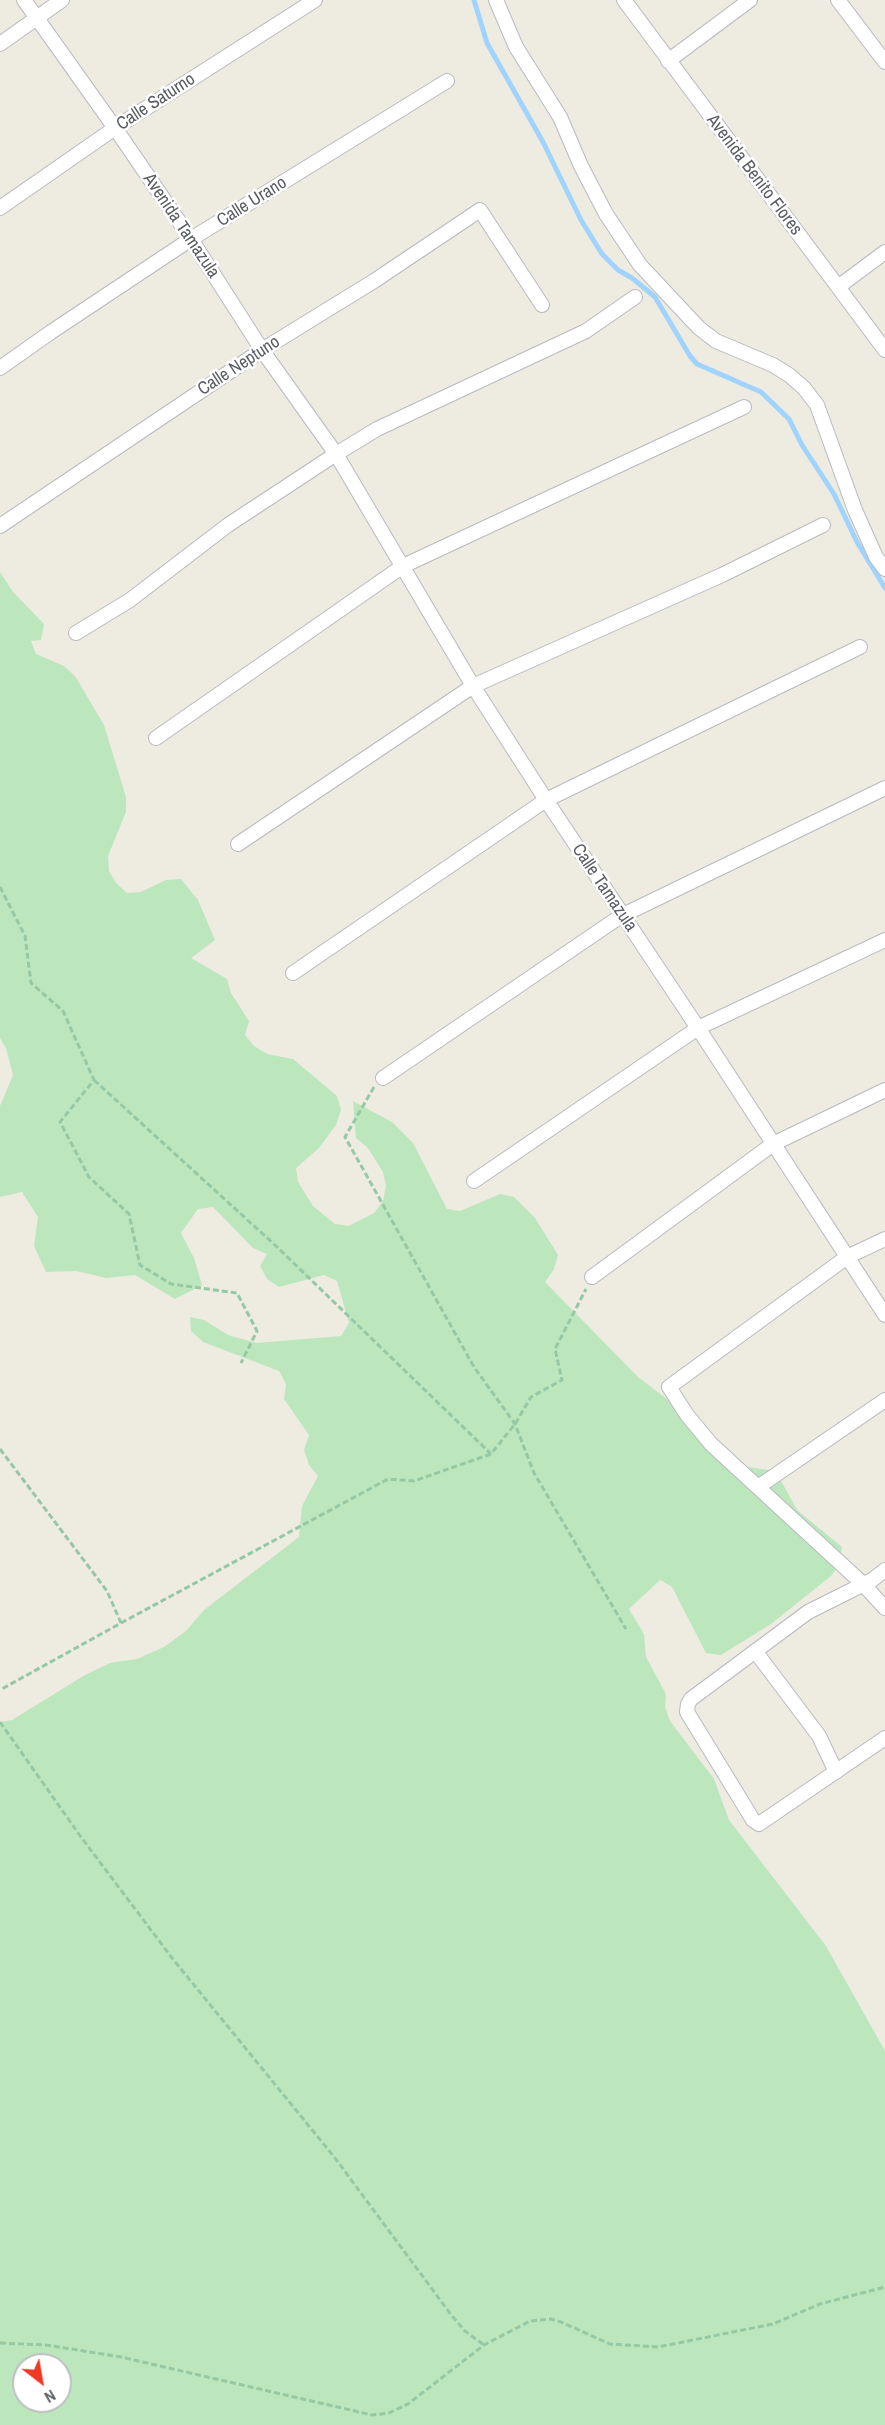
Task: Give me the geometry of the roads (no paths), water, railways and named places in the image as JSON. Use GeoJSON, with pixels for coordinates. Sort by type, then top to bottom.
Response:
{"type":"FeatureCollection","features":[{"type":"Feature","properties":{"kind":"street","name":"Avenida Tamazula"},"geometry":{"type":"LineString","coordinates":[[24,0],[191,239],[262,350],[336,453]]}},
{"type":"Feature","properties":{"kind":"street"},"geometry":{"type":"LineString","coordinates":[[0,44],[62,0]]}},
{"type":"Feature","properties":{"kind":"street","name":"Calle Saturno"},"geometry":{"type":"LineString","coordinates":[[0,208],[115,128],[315,0]]}},
{"type":"Feature","properties":{"kind":"street"},"geometry":{"type":"LineString","coordinates":[[496,0],[516,47],[560,117],[581,166],[606,214],[640,265],[699,328],[716,340],[773,365],[789,375],[804,388],[817,405],[855,510],[876,556],[885,568]]}},
{"type":"Feature","properties":{"kind":"street","name":"Avenida Benito Flores"},"geometry":{"type":"LineString","coordinates":[[624,0],[885,350]]}},
{"type":"Feature","properties":{"kind":"street"},"geometry":{"type":"LineString","coordinates":[[668,61],[750,0]]}},
{"type":"Feature","properties":{"kind":"street"},"geometry":{"type":"LineString","coordinates":[[838,0],[885,62]]}},
{"type":"Feature","properties":{"kind":"street","name":"Calle Urano"},"geometry":{"type":"LineString","coordinates":[[0,368],[191,239],[447,81]]}},
{"type":"Feature","properties":{"kind":"street","name":"Calle Neptuno"},"geometry":{"type":"LineString","coordinates":[[0,526],[262,350],[374,281],[480,210],[543,305]]}},
{"type":"Feature","properties":{"kind":"street"},"geometry":{"type":"LineString","coordinates":[[838,287],[885,252]]}},
{"type":"Feature","properties":{"kind":"street"},"geometry":{"type":"LineString","coordinates":[[76,633],[130,600],[228,525],[336,453],[377,429],[586,331],[635,297]]}},
{"type":"Feature","properties":{"kind":"street"},"geometry":{"type":"LineString","coordinates":[[156,738],[403,566],[744,407]]}},
{"type":"Feature","properties":{"kind":"street","name":"Calle Tamazula"},"geometry":{"type":"LineString","coordinates":[[336,453],[473,686],[885,1315]]}},
{"type":"Feature","properties":{"kind":"street"},"geometry":{"type":"LineString","coordinates":[[238,844],[473,686],[722,575],[823,525]]}},
{"type":"Feature","properties":{"kind":"street"},"geometry":{"type":"LineString","coordinates":[[293,973],[546,800],[860,647]]}},
{"type":"Feature","properties":{"kind":"street"},"geometry":{"type":"LineString","coordinates":[[383,1078],[621,915],[885,788]]}},
{"type":"Feature","properties":{"kind":"street"},"geometry":{"type":"LineString","coordinates":[[474,1181],[698,1028],[885,939]]}},
{"type":"Feature","properties":{"kind":"street"},"geometry":{"type":"LineString","coordinates":[[592,1277],[773,1144],[885,1090]]}},
{"type":"Feature","properties":{"kind":"street"},"geometry":{"type":"LineString","coordinates":[[885,1239],[847,1257],[669,1387],[687,1415],[711,1444],[863,1584],[885,1608]]}},
{"type":"Feature","properties":{"kind":"street"},"geometry":{"type":"LineString","coordinates":[[758,1487],[885,1400]]}},
{"type":"Feature","properties":{"kind":"street"},"geometry":{"type":"LineString","coordinates":[[885,1570],[863,1584],[818,1606],[755,1651],[691,1699],[687,1712],[753,1820],[763,1823],[885,1738]]}},
{"type":"Feature","properties":{"kind":"street"},"geometry":{"type":"LineString","coordinates":[[755,1651],[819,1736],[836,1772]]}},
{"type":"Feature","properties":{"kind":"waterway"},"geometry":{"type":"LineString","coordinates":[[474,0],[487,43],[543,142],[581,220],[602,254],[618,270],[655,297],[697,364],[761,392],[789,419],[802,445],[834,494],[857,542],[885,588]]}}]}
